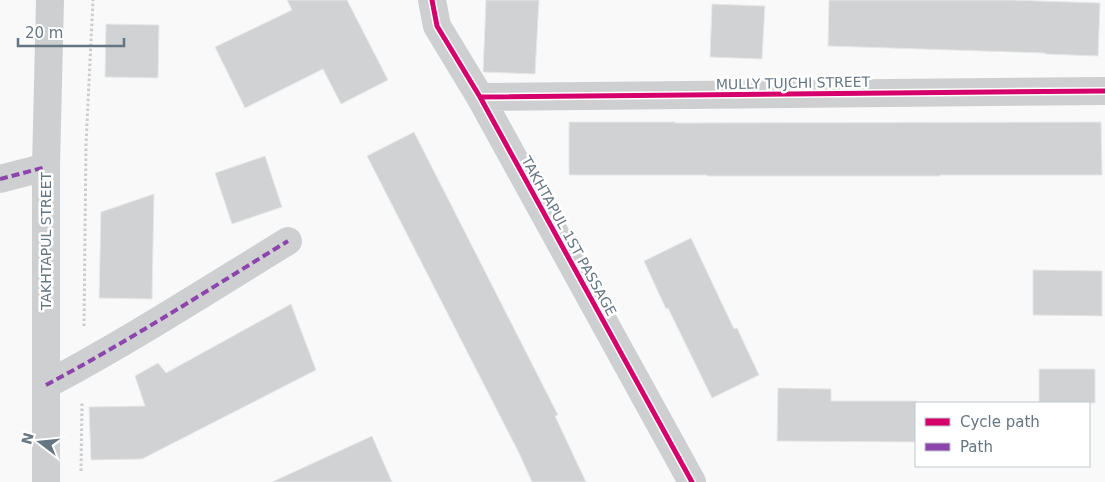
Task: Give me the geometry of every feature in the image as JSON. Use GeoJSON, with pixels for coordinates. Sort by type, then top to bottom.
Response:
{"type":"FeatureCollection","features":[{"type":"Feature","properties":{"kind":"street","name":"TAKHTAPUL STREET"},"geometry":{"type":"LineString","coordinates":[[46,482],[46,167],[50,0]]}},
{"type":"Feature","properties":{"kind":"street","name":"TAKHTAPUL 1ST PASSAGE"},"geometry":{"type":"LineString","coordinates":[[432,0],[437,26],[480,97],[692,482]]}},
{"type":"Feature","properties":{"kind":"street","name":"MULLY TUJCHI STREET"},"geometry":{"type":"LineString","coordinates":[[480,97],[1105,91]]}},
{"type":"Feature","properties":{"kind":"street"},"geometry":{"type":"LineString","coordinates":[[0,179],[46,167]]}},
{"type":"Feature","properties":{"kind":"street"},"geometry":{"type":"LineString","coordinates":[[46,385],[158,321],[288,241]]}},
{"type":"Feature","properties":{"kind":"path"},"geometry":{"type":"LineString","coordinates":[[81,472],[86,144],[93,0]]}},
{"type":"Feature","properties":{"kind":"building"},"geometry":{"type":"Polygon","coordinates":[[[287,0],[347,0],[388,80],[341,104],[323,69],[245,108],[215,47],[292,10],[287,0]]]}},
{"type":"Feature","properties":{"kind":"building"},"geometry":{"type":"Polygon","coordinates":[[[486,0],[539,0],[535,74],[483,72],[486,0]]]}},
{"type":"Feature","properties":{"kind":"building"},"geometry":{"type":"Polygon","coordinates":[[[829,0],[1011,0],[1100,3],[1098,56],[828,46],[829,0]]]}},
{"type":"Feature","properties":{"kind":"building"},"geometry":{"type":"Polygon","coordinates":[[[712,4],[765,6],[762,59],[710,57],[712,4]]]}},
{"type":"Feature","properties":{"kind":"building"},"geometry":{"type":"Polygon","coordinates":[[[106,24],[159,25],[158,78],[105,77],[106,24]]]}},
{"type":"Feature","properties":{"kind":"building"},"geometry":{"type":"Polygon","coordinates":[[[569,122],[1101,122],[1102,175],[569,175],[569,122]]]}},
{"type":"Feature","properties":{"kind":"building"},"geometry":{"type":"Polygon","coordinates":[[[414,132],[558,415],[555,416],[586,482],[532,482],[367,156],[414,132]]]}},
{"type":"Feature","properties":{"kind":"building"},"geometry":{"type":"Polygon","coordinates":[[[265,156],[282,207],[232,224],[215,173],[265,156]]]}},
{"type":"Feature","properties":{"kind":"building"},"geometry":{"type":"Polygon","coordinates":[[[154,194],[152,299],[99,298],[101,212],[154,194]]]}},
{"type":"Feature","properties":{"kind":"building"},"geometry":{"type":"Polygon","coordinates":[[[691,238],[734,329],[737,328],[759,375],[712,398],[668,308],[666,309],[644,261],[691,238]]]}},
{"type":"Feature","properties":{"kind":"building"},"geometry":{"type":"Polygon","coordinates":[[[1033,270],[1102,271],[1102,316],[1033,315],[1033,270]]]}},
{"type":"Feature","properties":{"kind":"building"},"geometry":{"type":"Polygon","coordinates":[[[291,304],[316,370],[142,459],[91,460],[89,407],[145,406],[135,376],[158,363],[166,373],[291,304]]]}},
{"type":"Feature","properties":{"kind":"building"},"geometry":{"type":"Polygon","coordinates":[[[1039,369],[1095,369],[1095,403],[1039,402],[1039,369]]]}},
{"type":"Feature","properties":{"kind":"building"},"geometry":{"type":"Polygon","coordinates":[[[778,388],[831,389],[831,401],[916,401],[915,442],[777,441],[778,388]]]}},
{"type":"Feature","properties":{"kind":"building"},"geometry":{"type":"Polygon","coordinates":[[[372,436],[392,482],[272,482],[372,436]]]}},
{"type":"Feature","properties":{"kind":"marked path"},"geometry":{"type":"LineString","coordinates":[[0,179],[46,167]]}},
{"type":"Feature","properties":{"kind":"marked path"},"geometry":{"type":"LineString","coordinates":[[46,385],[138,333],[288,241]]}},
{"type":"Feature","properties":{"kind":"cycle path"},"geometry":{"type":"LineString","coordinates":[[432,0],[437,26],[480,97],[692,482]]}},
{"type":"Feature","properties":{"kind":"cycle path"},"geometry":{"type":"LineString","coordinates":[[480,97],[1105,91]]}}]}
